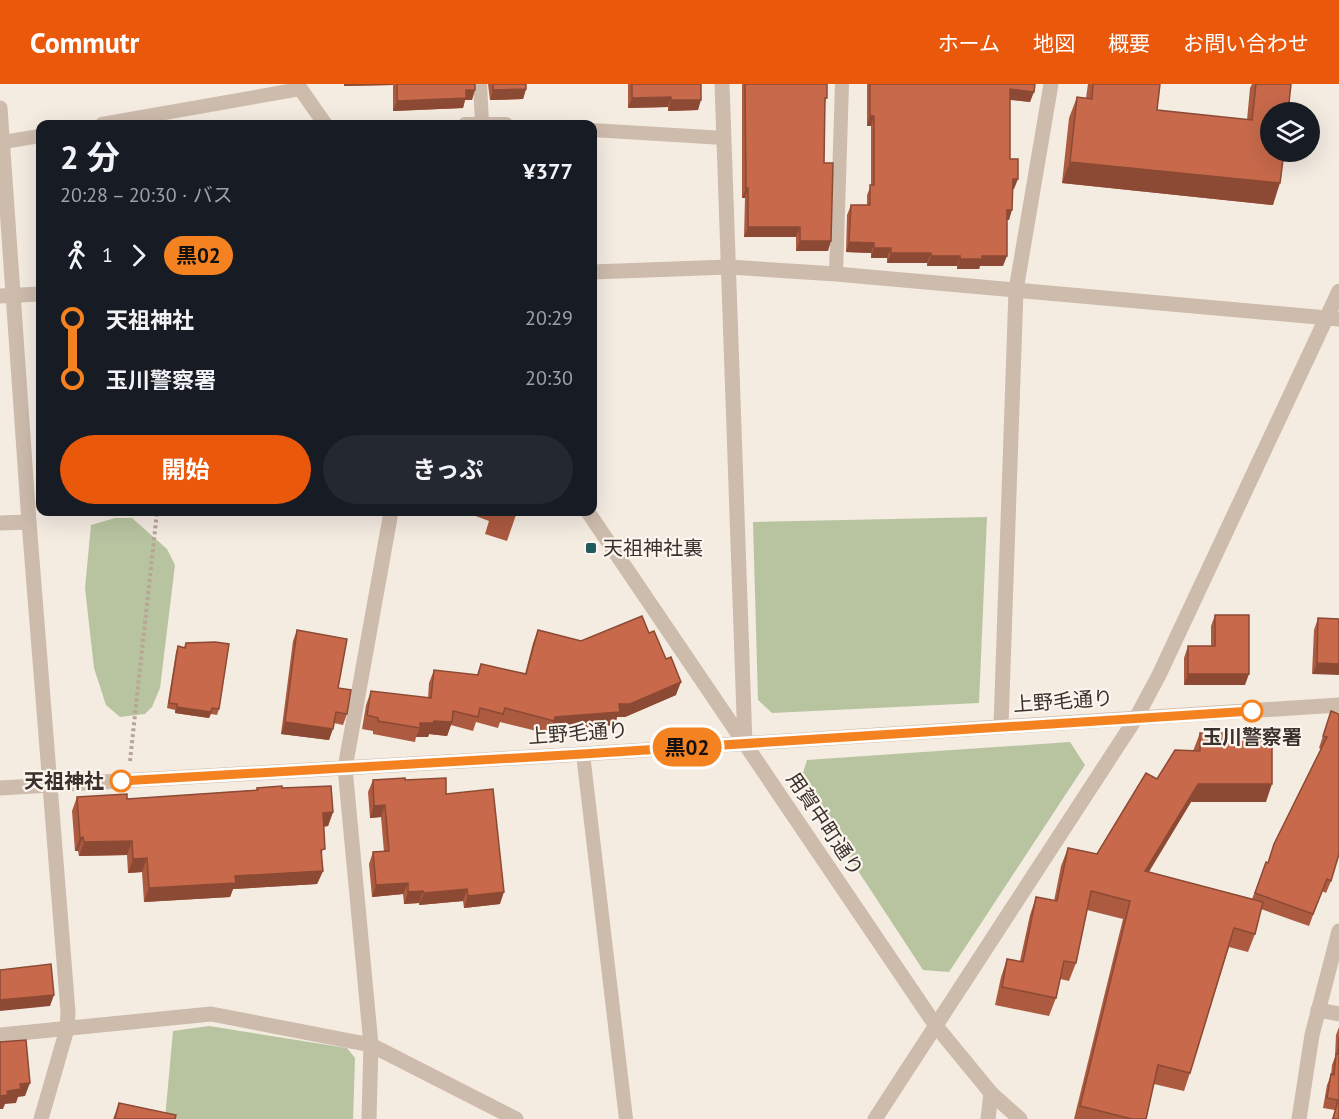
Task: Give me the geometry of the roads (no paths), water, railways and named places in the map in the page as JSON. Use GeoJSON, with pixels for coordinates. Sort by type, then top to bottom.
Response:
{"type":"FeatureCollection","features":[{"type":"Feature","properties":{"kind":"street"},"geometry":{"type":"LineString","coordinates":[[722,84],[745,744]]}},
{"type":"Feature","properties":{"kind":"street"},"geometry":{"type":"LineString","coordinates":[[1001,726],[1016,290],[1051,84]]}},
{"type":"Feature","properties":{"kind":"street"},"geometry":{"type":"LineString","coordinates":[[298,86],[322,120]]}},
{"type":"Feature","properties":{"kind":"street"},"geometry":{"type":"LineString","coordinates":[[0,108],[7,296],[29,522],[68,1012],[67,1029],[41,1119]]}},
{"type":"Feature","properties":{"kind":"street"},"geometry":{"type":"LineString","coordinates":[[597,272],[729,267],[836,274],[1333,319]]}},
{"type":"Feature","properties":{"kind":"street"},"geometry":{"type":"LineString","coordinates":[[875,1119],[1136,718],[1333,319],[1339,291]]}},
{"type":"Feature","properties":{"kind":"street"},"geometry":{"type":"LineString","coordinates":[[7,296],[36,294]]}},
{"type":"Feature","properties":{"kind":"street"},"geometry":{"type":"LineString","coordinates":[[369,1119],[371,1045],[345,768],[390,516]]}},
{"type":"Feature","properties":{"kind":"street","name":"用賀中町通り"},"geometry":{"type":"LineString","coordinates":[[591,516],[936,1026],[991,1093],[1020,1119]]}},
{"type":"Feature","properties":{"kind":"street"},"geometry":{"type":"LineString","coordinates":[[0,523],[29,522]]}},
{"type":"Feature","properties":{"kind":"street","name":"上野毛通り"},"geometry":{"type":"LineString","coordinates":[[0,788],[745,744],[1339,705]]}},
{"type":"Feature","properties":{"kind":"street"},"geometry":{"type":"LineString","coordinates":[[1299,1119],[1307,1061],[1339,931]]}},
{"type":"Feature","properties":{"kind":"street"},"geometry":{"type":"LineString","coordinates":[[1318,1010],[1339,1014]]}},
{"type":"Feature","properties":{"kind":"street"},"geometry":{"type":"LineString","coordinates":[[0,1035],[211,1014],[371,1045],[516,1119]]}},
{"type":"Feature","properties":{"kind":"street"},"geometry":{"type":"LineString","coordinates":[[988,1119],[991,1093]]}},
{"type":"Feature","properties":{"kind":"lane"},"geometry":{"type":"LineString","coordinates":[[480,84],[482,120]]}},
{"type":"Feature","properties":{"kind":"lane"},"geometry":{"type":"LineString","coordinates":[[836,274],[842,84]]}},
{"type":"Feature","properties":{"kind":"lane"},"geometry":{"type":"LineString","coordinates":[[123,120],[298,86]]}},
{"type":"Feature","properties":{"kind":"lane"},"geometry":{"type":"LineString","coordinates":[[597,130],[724,138]]}},
{"type":"Feature","properties":{"kind":"lane"},"geometry":{"type":"LineString","coordinates":[[2,136],[36,135]]}},
{"type":"Feature","properties":{"kind":"lane"},"geometry":{"type":"LineString","coordinates":[[583,754],[626,1119]]}},
{"type":"Feature","properties":{"kind":"place","name":"天祖神社裏"},"geometry":{"type":"Point","coordinates":[591,548]}},
{"type":"Feature","properties":{"kind":"place","name":"玉川警察署"},"geometry":{"type":"Point","coordinates":[1252,711]}},
{"type":"Feature","properties":{"kind":"place","name":"天祖神社"},"geometry":{"type":"Point","coordinates":[121,781]}}]}
